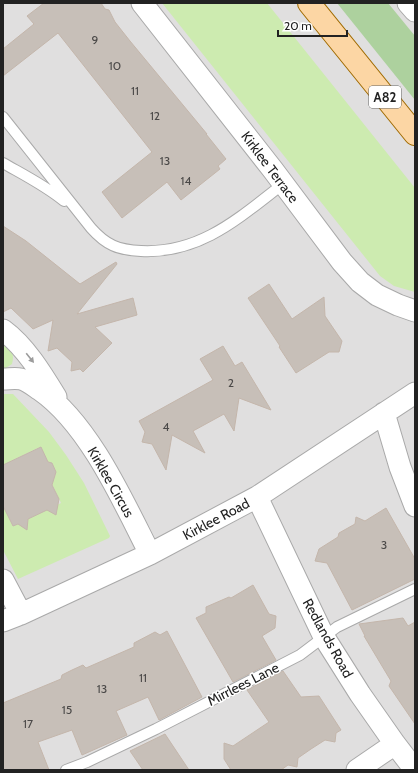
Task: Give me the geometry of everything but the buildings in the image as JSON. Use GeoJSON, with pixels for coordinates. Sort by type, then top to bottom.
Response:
{"type":"FeatureCollection","features":[{"type":"Feature","properties":{"kind":"main road","name":"A82"},"geometry":{"type":"LineString","coordinates":[[309,3],[415,134]]}},
{"type":"Feature","properties":{"kind":"street","name":"Kirklee Terrace"},"geometry":{"type":"LineString","coordinates":[[142,3],[342,262],[360,282],[377,295],[415,311]]}},
{"type":"Feature","properties":{"kind":"street"},"geometry":{"type":"LineString","coordinates":[[408,3],[415,11]]}},
{"type":"Feature","properties":{"kind":"street","name":"Kirklee Circus"},"geometry":{"type":"LineString","coordinates":[[3,330],[23,350],[43,376],[66,413],[87,440],[113,482],[150,554]]}},
{"type":"Feature","properties":{"kind":"street","name":"Kirklee Circus"},"geometry":{"type":"LineString","coordinates":[[3,379],[16,378],[29,382],[53,400],[66,413]]}},
{"type":"Feature","properties":{"kind":"street","name":"Kirklee Road"},"geometry":{"type":"LineString","coordinates":[[12,618],[150,554],[257,497],[415,393]]}},
{"type":"Feature","properties":{"kind":"street"},"geometry":{"type":"LineString","coordinates":[[384,413],[400,467],[415,506]]}},
{"type":"Feature","properties":{"kind":"street","name":"Redlands Road"},"geometry":{"type":"LineString","coordinates":[[257,497],[324,637],[360,694],[415,770]]}},
{"type":"Feature","properties":{"kind":"street"},"geometry":{"type":"LineString","coordinates":[[3,580],[12,618]]}},
{"type":"Feature","properties":{"kind":"street"},"geometry":{"type":"LineString","coordinates":[[356,770],[395,744]]}},
{"type":"Feature","properties":{"kind":"lane"},"geometry":{"type":"LineString","coordinates":[[3,118],[99,237],[116,248],[146,251],[173,250],[200,241],[234,222],[283,184]]}},
{"type":"Feature","properties":{"kind":"lane"},"geometry":{"type":"LineString","coordinates":[[3,164],[55,193],[82,217]]}},
{"type":"Feature","properties":{"kind":"lane","name":"Mirrlees Lane"},"geometry":{"type":"LineString","coordinates":[[66,770],[87,762],[163,725],[300,655],[338,627],[415,589]]}},
{"type":"Feature","properties":{"kind":"shaded area"},"geometry":{"type":"Polygon","coordinates":[[[3,3],[415,3],[415,770],[3,770],[3,3]]]}},
{"type":"Feature","properties":{"kind":"green space"},"geometry":{"type":"Polygon","coordinates":[[[162,3],[267,3],[415,188],[415,292],[394,286],[380,276],[162,3]]]}},
{"type":"Feature","properties":{"kind":"green space"},"geometry":{"type":"Polygon","coordinates":[[[337,3],[388,3],[415,36],[415,100],[337,3]]]}},
{"type":"Feature","properties":{"kind":"green space"},"geometry":{"type":"Polygon","coordinates":[[[3,341],[10,349],[13,357],[12,364],[3,370],[3,341]]]}},
{"type":"Feature","properties":{"kind":"green space"},"geometry":{"type":"Polygon","coordinates":[[[3,394],[13,394],[49,432],[84,483],[110,536],[109,538],[18,579],[3,550],[3,506],[13,526],[28,522],[28,519],[61,503],[49,478],[55,476],[56,472],[52,463],[48,462],[42,449],[38,448],[11,461],[19,476],[3,469],[3,394]]]}}]}
